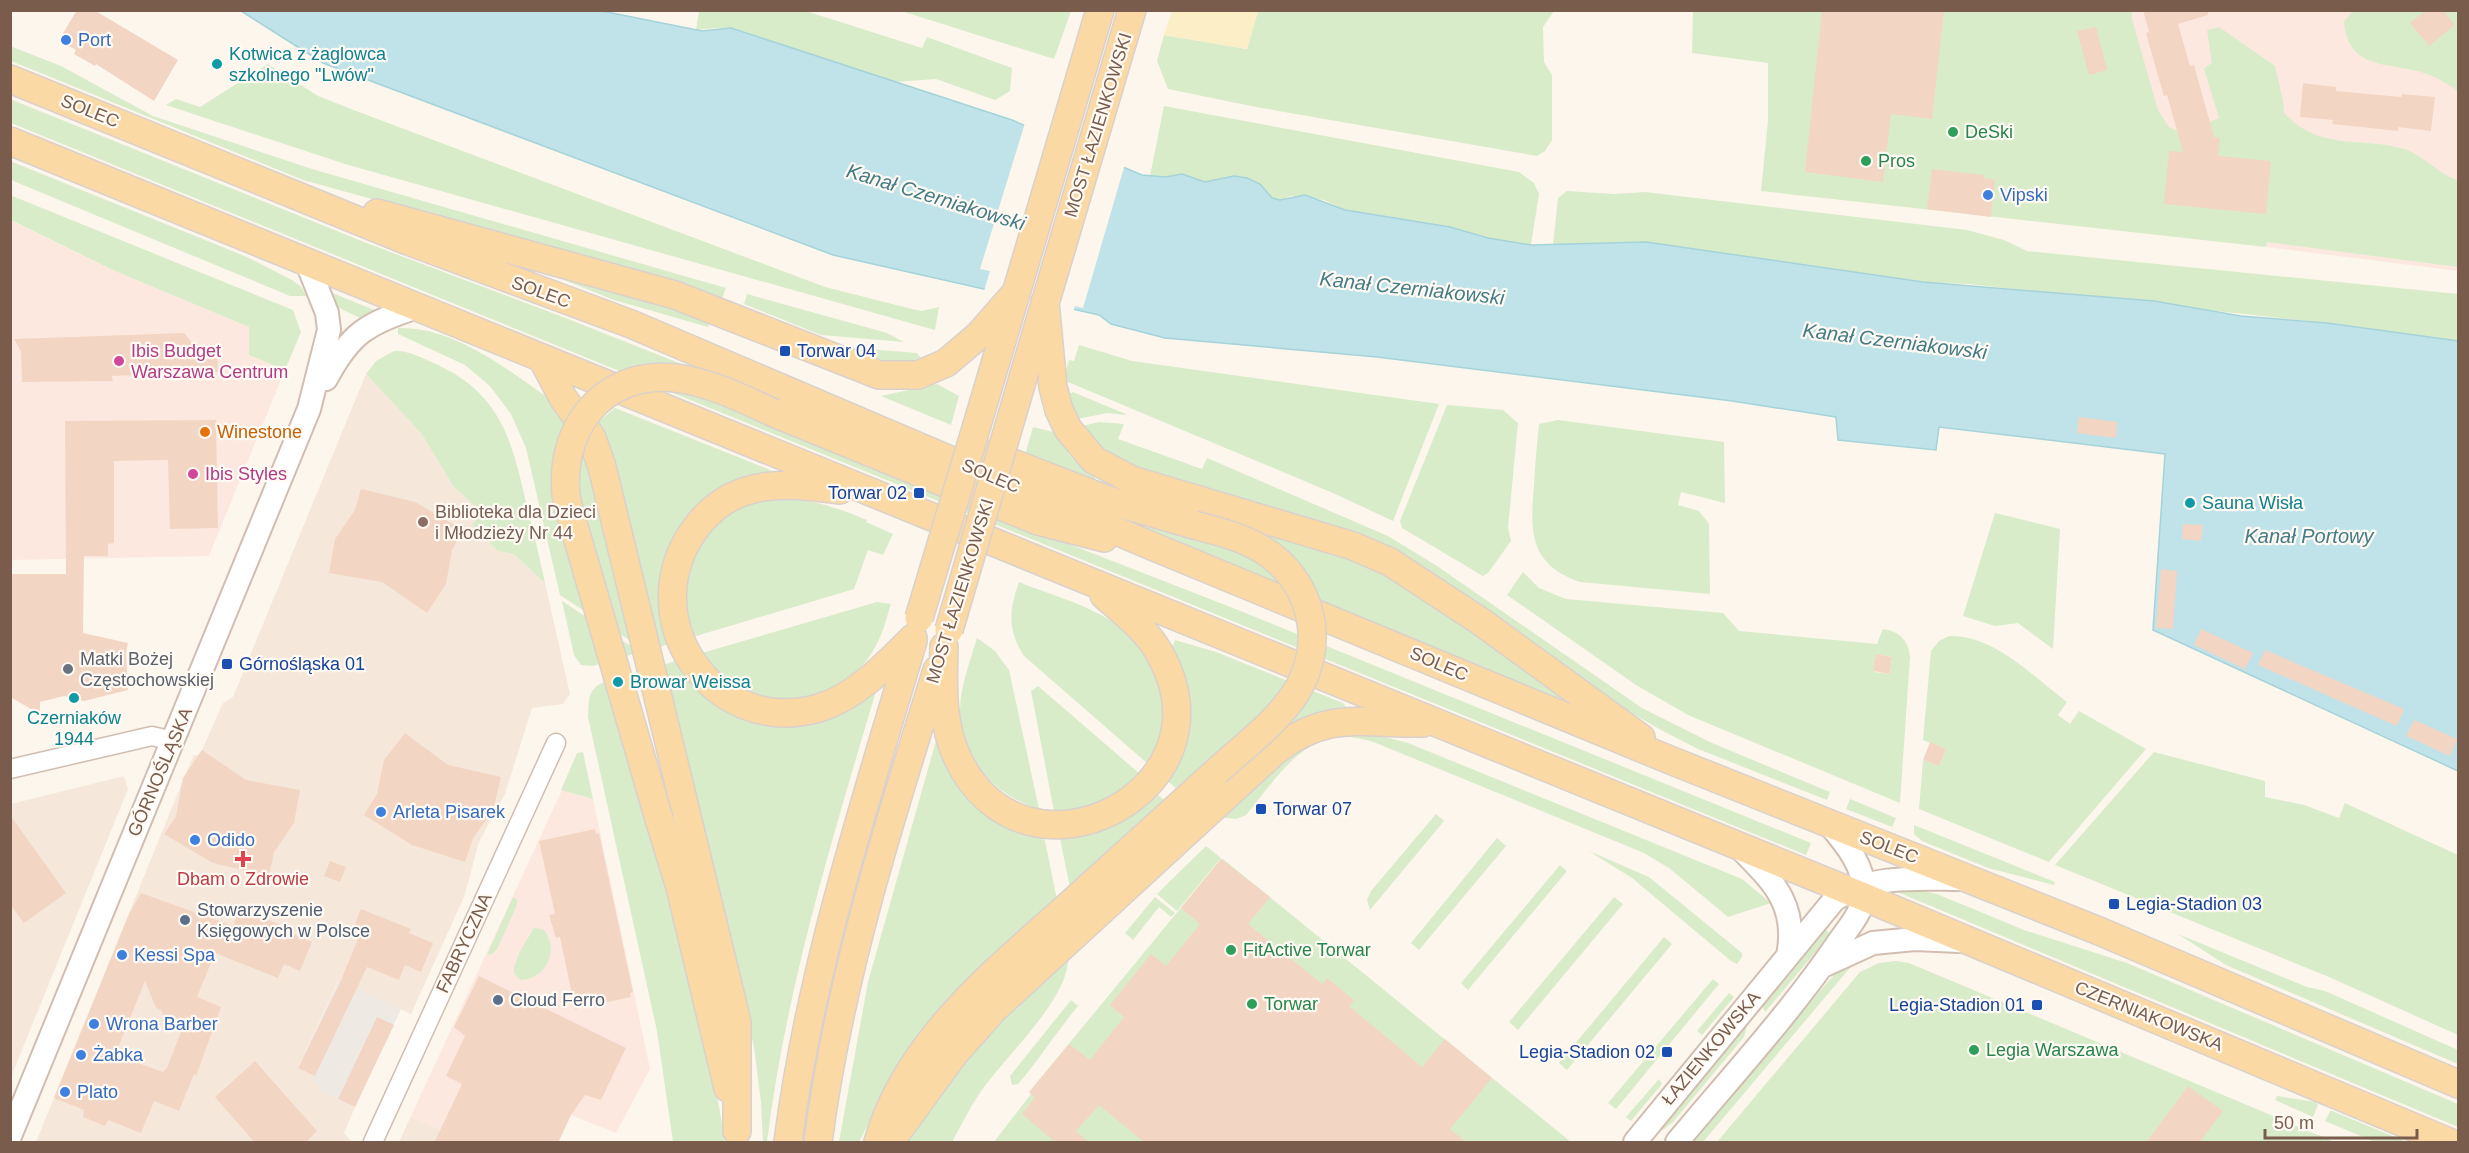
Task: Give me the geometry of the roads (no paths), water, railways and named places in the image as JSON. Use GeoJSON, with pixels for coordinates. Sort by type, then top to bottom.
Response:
{"type":"FeatureCollection","features":[{"type":"Feature","properties":{"kind":"main road","name":"MOST ŁAZIENKOWSKI"},"geometry":{"type":"LineString","coordinates":[[788,1143],[804,1043],[831,918],[1100,10]]}},
{"type":"Feature","properties":{"kind":"main road","name":"MOST ŁAZIENKOWSKI"},"geometry":{"type":"LineString","coordinates":[[818,1143],[836,1033],[860,928],[1132,10]]}},
{"type":"Feature","properties":{"kind":"main road","name":"SOLEC"},"geometry":{"type":"LineString","coordinates":[[10,79],[462,262],[631,324],[1147,543],[1671,760],[1969,879]]}},
{"type":"Feature","properties":{"kind":"main road"},"geometry":{"type":"LineString","coordinates":[[10,141],[1739,847],[1858,891]]}},
{"type":"Feature","properties":{"kind":"main road"},"geometry":{"type":"LineString","coordinates":[[203,157],[374,212],[651,288],[716,310],[868,372],[904,376],[931,370],[959,354],[1014,295]]}},
{"type":"Feature","properties":{"kind":"main road"},"geometry":{"type":"LineString","coordinates":[[1045,302],[1053,387],[1059,410],[1068,429],[1094,460],[1132,480],[1353,546],[1415,576],[1587,696],[1671,760]]}},
{"type":"Feature","properties":{"kind":"main road"},"geometry":{"type":"LineString","coordinates":[[542,358],[596,447],[624,557],[737,1022],[737,1137]]}},
{"type":"Feature","properties":{"kind":"main road"},"geometry":{"type":"LineString","coordinates":[[737,1137],[725,1071],[680,887],[569,513],[564,477],[569,445],[577,428],[597,402],[614,390],[651,378],[678,378],[703,384],[1038,521],[1108,539],[1147,543]]}},
{"type":"Feature","properties":{"kind":"main road"},"geometry":{"type":"LineString","coordinates":[[890,1143],[954,1054],[994,1009],[1020,966],[1293,697],[1306,674],[1312,650],[1312,622],[1304,595],[1292,577],[1262,549],[1235,537],[1108,500],[992,456],[917,444]]}},
{"type":"Feature","properties":{"kind":"main road"},"geometry":{"type":"LineString","coordinates":[[876,495],[785,484],[743,492],[725,500],[703,519],[689,536],[676,566],[672,596],[679,638],[698,671],[719,691],[752,707],[786,712],[820,707],[850,693],[916,628]]}},
{"type":"Feature","properties":{"kind":"main road"},"geometry":{"type":"LineString","coordinates":[[947,639],[945,713],[958,758],[976,786],[1003,808],[1034,821],[1069,824],[1105,816],[1134,798],[1157,773],[1171,740],[1175,712],[1173,689],[1160,652],[1133,620],[1090,582]]}},
{"type":"Feature","properties":{"kind":"main road"},"geometry":{"type":"LineString","coordinates":[[878,1143],[892,1105],[912,1068],[955,1013],[1020,966],[1220,800],[1286,742],[1320,725],[1357,720],[1385,724],[1438,723]]}},
{"type":"Feature","properties":{"kind":"main road"},"geometry":{"type":"LineString","coordinates":[[1969,879],[2458,1084]]}},
{"type":"Feature","properties":{"kind":"main road","name":"CZERNIAKOWSKA"},"geometry":{"type":"LineString","coordinates":[[1858,891],[1969,942],[2449,1143]]}},
{"type":"Feature","properties":{"kind":"street","name":"GÓRNOŚLĄSKA"},"geometry":{"type":"LineString","coordinates":[[307,263],[327,313],[329,330],[309,409]]}},
{"type":"Feature","properties":{"kind":"street","name":"GÓRNOŚLĄSKA"},"geometry":{"type":"LineString","coordinates":[[10,1136],[309,409],[336,359],[353,338],[366,327],[417,308]]}},
{"type":"Feature","properties":{"kind":"street"},"geometry":{"type":"LineString","coordinates":[[10,769],[153,736],[173,741]]}},
{"type":"Feature","properties":{"kind":"street","name":"FABRYCZNA"},"geometry":{"type":"LineString","coordinates":[[373,1143],[556,743]]}},
{"type":"Feature","properties":{"kind":"street"},"geometry":{"type":"LineString","coordinates":[[1829,824],[1853,855],[1858,891],[1901,879],[1969,879]]}},
{"type":"Feature","properties":{"kind":"street"},"geometry":{"type":"LineString","coordinates":[[1739,847],[1770,879],[1782,898],[1791,925],[1788,956]]}},
{"type":"Feature","properties":{"kind":"street","name":"ŁAZIENKOWSKA"},"geometry":{"type":"LineString","coordinates":[[1635,1143],[1834,900],[1858,891],[1854,919],[1825,965],[1677,1143]]}},
{"type":"Feature","properties":{"kind":"street","name":"ŁAZIENKOWSKA"},"geometry":{"type":"LineString","coordinates":[[1825,965],[1873,943],[1915,939],[1969,942]]}},
{"type":"Feature","properties":{"kind":"water","name":"Kanał Portowy"},"geometry":{"type":"Polygon","coordinates":[[[597,10],[702,31],[731,28],[1012,120],[1142,175],[1165,177],[1182,174],[1205,182],[1234,176],[1247,178],[1260,184],[1272,198],[1280,200],[1305,195],[1345,210],[1450,227],[1488,238],[1531,245],[1646,242],[1923,282],[2154,301],[2241,316],[2327,323],[2458,341],[2458,771],[2153,630],[2165,454],[1939,427],[1936,450],[1838,440],[1836,417],[1732,401],[1377,357],[1165,338],[1111,324],[1099,315],[833,255],[323,63],[241,11],[597,10]]]}},
{"type":"Feature","properties":{"kind":"place","name":"Port"},"geometry":{"type":"Point","coordinates":[66,40]}},
{"type":"Feature","properties":{"kind":"place","name":"Kotwica z żaglowca szkolnego \"Lwów\""},"geometry":{"type":"Point","coordinates":[217,64]}},
{"type":"Feature","properties":{"kind":"place","name":"DeSki"},"geometry":{"type":"Point","coordinates":[1953,132]}},
{"type":"Feature","properties":{"kind":"place","name":"Pros"},"geometry":{"type":"Point","coordinates":[1866,161]}},
{"type":"Feature","properties":{"kind":"place","name":"Vipski"},"geometry":{"type":"Point","coordinates":[1988,195]}},
{"type":"Feature","properties":{"kind":"place","name":"Torwar 04"},"geometry":{"type":"Point","coordinates":[785,351]}},
{"type":"Feature","properties":{"kind":"place","name":"Ibis Budget Warszawa Centrum"},"geometry":{"type":"Point","coordinates":[119,361]}},
{"type":"Feature","properties":{"kind":"place","name":"Winestone"},"geometry":{"type":"Point","coordinates":[205,432]}},
{"type":"Feature","properties":{"kind":"place","name":"Ibis Styles"},"geometry":{"type":"Point","coordinates":[193,474]}},
{"type":"Feature","properties":{"kind":"place","name":"Torwar 02"},"geometry":{"type":"Point","coordinates":[919,493]}},
{"type":"Feature","properties":{"kind":"place","name":"Sauna Wisła"},"geometry":{"type":"Point","coordinates":[2190,503]}},
{"type":"Feature","properties":{"kind":"place","name":"Biblioteka dla Dzieci i Młodzieży Nr 44"},"geometry":{"type":"Point","coordinates":[423,522]}},
{"type":"Feature","properties":{"kind":"place","name":"Górnośląska 01"},"geometry":{"type":"Point","coordinates":[227,664]}},
{"type":"Feature","properties":{"kind":"place","name":"Matki Bożej Częstochowskiej"},"geometry":{"type":"Point","coordinates":[68,669]}},
{"type":"Feature","properties":{"kind":"place","name":"Browar Weissa"},"geometry":{"type":"Point","coordinates":[618,682]}},
{"type":"Feature","properties":{"kind":"place","name":"Czerniaków 1944"},"geometry":{"type":"Point","coordinates":[74,698]}},
{"type":"Feature","properties":{"kind":"place","name":"Torwar 07"},"geometry":{"type":"Point","coordinates":[1261,809]}},
{"type":"Feature","properties":{"kind":"place","name":"Arleta Pisarek"},"geometry":{"type":"Point","coordinates":[381,812]}},
{"type":"Feature","properties":{"kind":"place","name":"Odido"},"geometry":{"type":"Point","coordinates":[195,840]}},
{"type":"Feature","properties":{"kind":"place","name":"Dbam o Zdrowie"},"geometry":{"type":"Point","coordinates":[243,859]}},
{"type":"Feature","properties":{"kind":"place","name":"Legia-Stadion 03"},"geometry":{"type":"Point","coordinates":[2114,904]}},
{"type":"Feature","properties":{"kind":"place","name":"Stowarzyszenie Księgowych w Polsce"},"geometry":{"type":"Point","coordinates":[185,920]}},
{"type":"Feature","properties":{"kind":"place","name":"FitActive Torwar"},"geometry":{"type":"Point","coordinates":[1231,950]}},
{"type":"Feature","properties":{"kind":"place","name":"Kessi Spa"},"geometry":{"type":"Point","coordinates":[122,955]}},
{"type":"Feature","properties":{"kind":"place","name":"Cloud Ferro"},"geometry":{"type":"Point","coordinates":[498,1000]}},
{"type":"Feature","properties":{"kind":"place","name":"Torwar"},"geometry":{"type":"Point","coordinates":[1252,1004]}},
{"type":"Feature","properties":{"kind":"place","name":"Legia-Stadion 01"},"geometry":{"type":"Point","coordinates":[2037,1005]}},
{"type":"Feature","properties":{"kind":"place","name":"Wrona Barber"},"geometry":{"type":"Point","coordinates":[94,1024]}},
{"type":"Feature","properties":{"kind":"place","name":"Legia Warszawa"},"geometry":{"type":"Point","coordinates":[1974,1050]}},
{"type":"Feature","properties":{"kind":"place","name":"Legia-Stadion 02"},"geometry":{"type":"Point","coordinates":[1667,1052]}},
{"type":"Feature","properties":{"kind":"place","name":"Żabka"},"geometry":{"type":"Point","coordinates":[81,1055]}},
{"type":"Feature","properties":{"kind":"place","name":"Plato"},"geometry":{"type":"Point","coordinates":[65,1092]}},
{"type":"Feature","properties":{"kind":"water label","name":"Kanał Czerniakowski"},"geometry":{"type":"Point","coordinates":[936,197]}},
{"type":"Feature","properties":{"kind":"water label","name":"Kanał Czerniakowski"},"geometry":{"type":"Point","coordinates":[1412,288]}},
{"type":"Feature","properties":{"kind":"water label","name":"Kanał Czerniakowski"},"geometry":{"type":"Point","coordinates":[1895,341]}}]}
